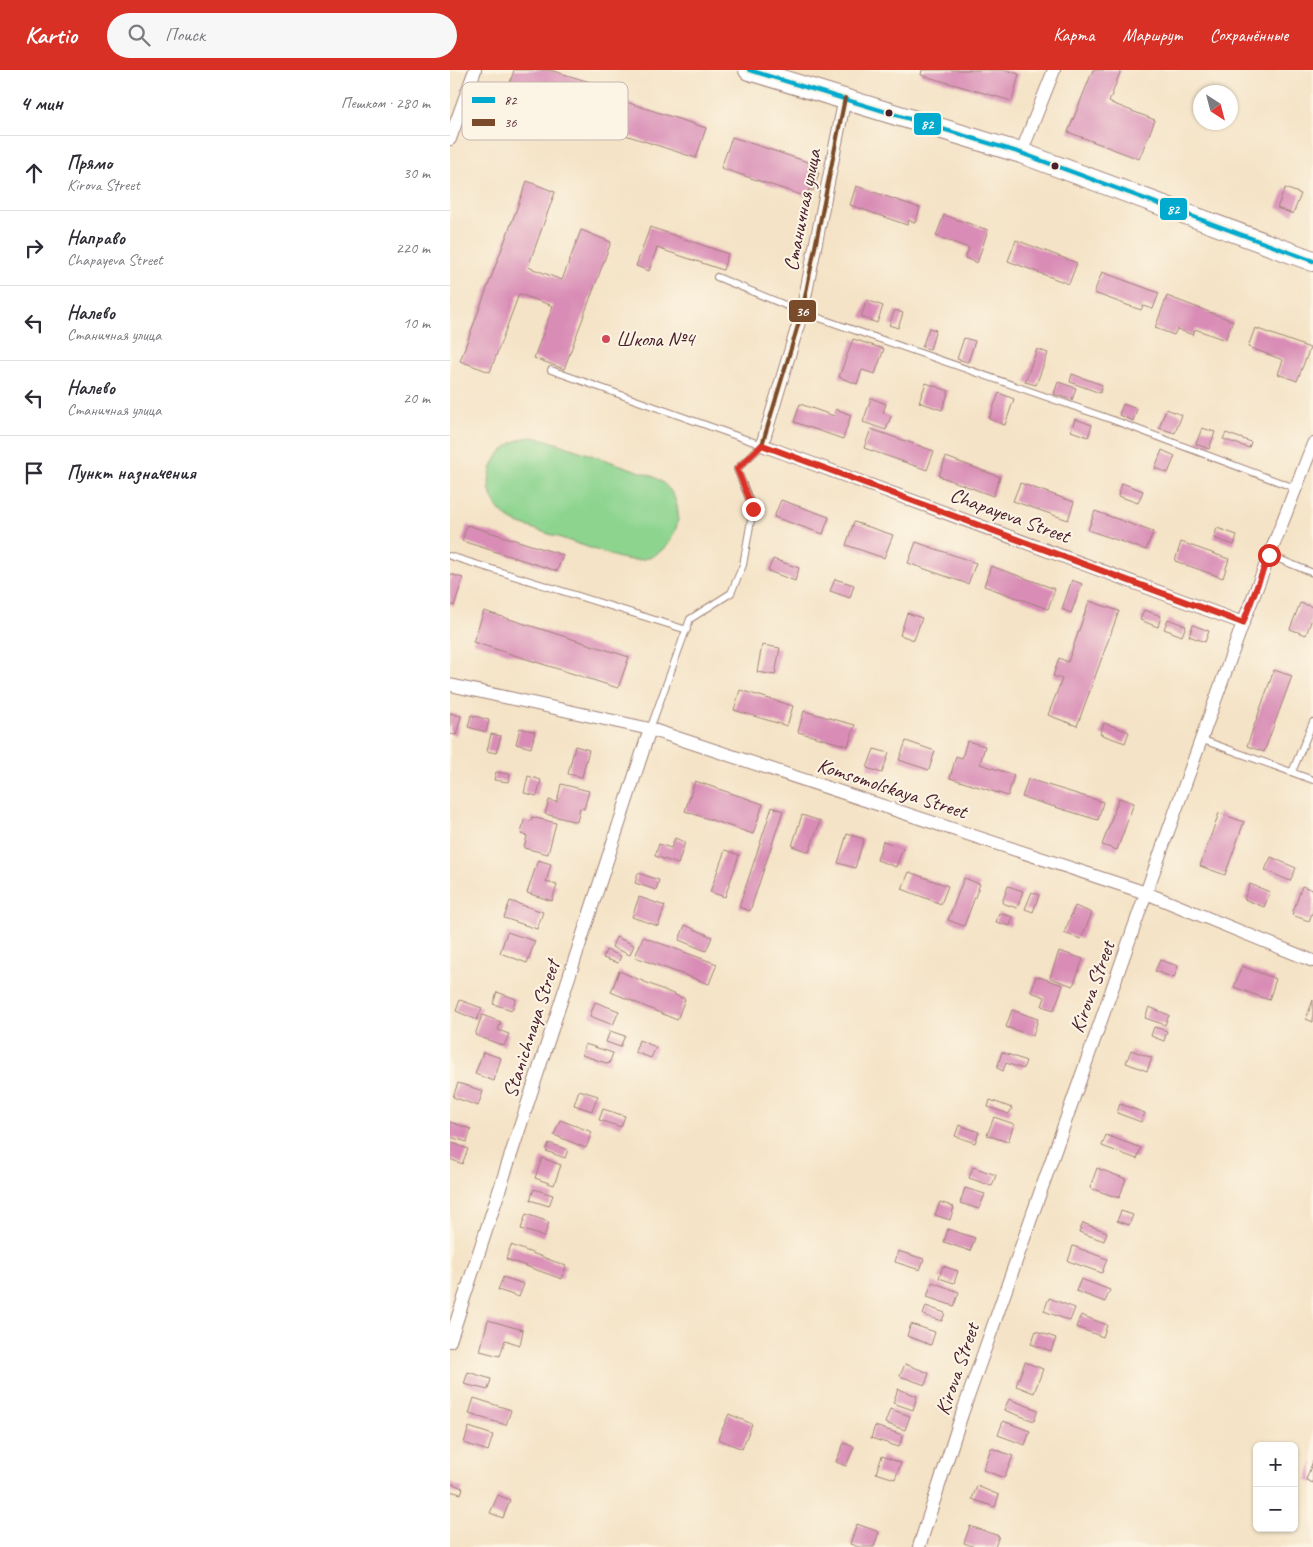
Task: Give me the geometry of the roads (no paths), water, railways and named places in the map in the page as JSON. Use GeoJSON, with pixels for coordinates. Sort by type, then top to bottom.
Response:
{"type":"FeatureCollection","features":[{"type":"Feature","properties":{"kind":"main road"},"geometry":{"type":"LineString","coordinates":[[749,70],[1021,153],[1313,262]]}},
{"type":"Feature","properties":{"kind":"street"},"geometry":{"type":"LineString","coordinates":[[471,82],[476,70]]}},
{"type":"Feature","properties":{"kind":"street"},"geometry":{"type":"LineString","coordinates":[[1021,153],[1054,70]]}},
{"type":"Feature","properties":{"kind":"street","name":"Станичная улица"},"geometry":{"type":"LineString","coordinates":[[762,445],[802,312],[845,98]]}},
{"type":"Feature","properties":{"kind":"street"},"geometry":{"type":"LineString","coordinates":[[450,139],[462,107]]}},
{"type":"Feature","properties":{"kind":"street","name":"Kirova Street"},"geometry":{"type":"LineString","coordinates":[[919,1547],[965,1405],[1146,893],[1203,740],[1243,623],[1313,444]]}},
{"type":"Feature","properties":{"kind":"street","name":"Chapayeva Street"},"geometry":{"type":"LineString","coordinates":[[762,445],[1243,623]]}},
{"type":"Feature","properties":{"kind":"street","name":"Komsomolskaya Street"},"geometry":{"type":"LineString","coordinates":[[450,685],[650,729],[1146,893],[1313,961]]}},
{"type":"Feature","properties":{"kind":"street","name":"Stanichnaya Street"},"geometry":{"type":"LineString","coordinates":[[450,1341],[650,729]]}},
{"type":"Feature","properties":{"kind":"lane"},"geometry":{"type":"LineString","coordinates":[[717,277],[802,312],[1113,420],[1295,488]]}},
{"type":"Feature","properties":{"kind":"lane"},"geometry":{"type":"LineString","coordinates":[[551,370],[762,445]]}},
{"type":"Feature","properties":{"kind":"lane","name":"Станичная улица"},"geometry":{"type":"LineString","coordinates":[[650,729],[690,619],[731,593],[743,565],[753,509],[737,469],[762,445]]}},
{"type":"Feature","properties":{"kind":"lane"},"geometry":{"type":"LineString","coordinates":[[1269,555],[1313,573]]}},
{"type":"Feature","properties":{"kind":"lane"},"geometry":{"type":"LineString","coordinates":[[450,556],[686,630]]}},
{"type":"Feature","properties":{"kind":"lane"},"geometry":{"type":"LineString","coordinates":[[1292,772],[1313,722]]}},
{"type":"Feature","properties":{"kind":"lane"},"geometry":{"type":"LineString","coordinates":[[1203,740],[1313,780]]}},
{"type":"Feature","properties":{"kind":"place","name":"Школа №4"},"geometry":{"type":"Point","coordinates":[606,339]}}]}
